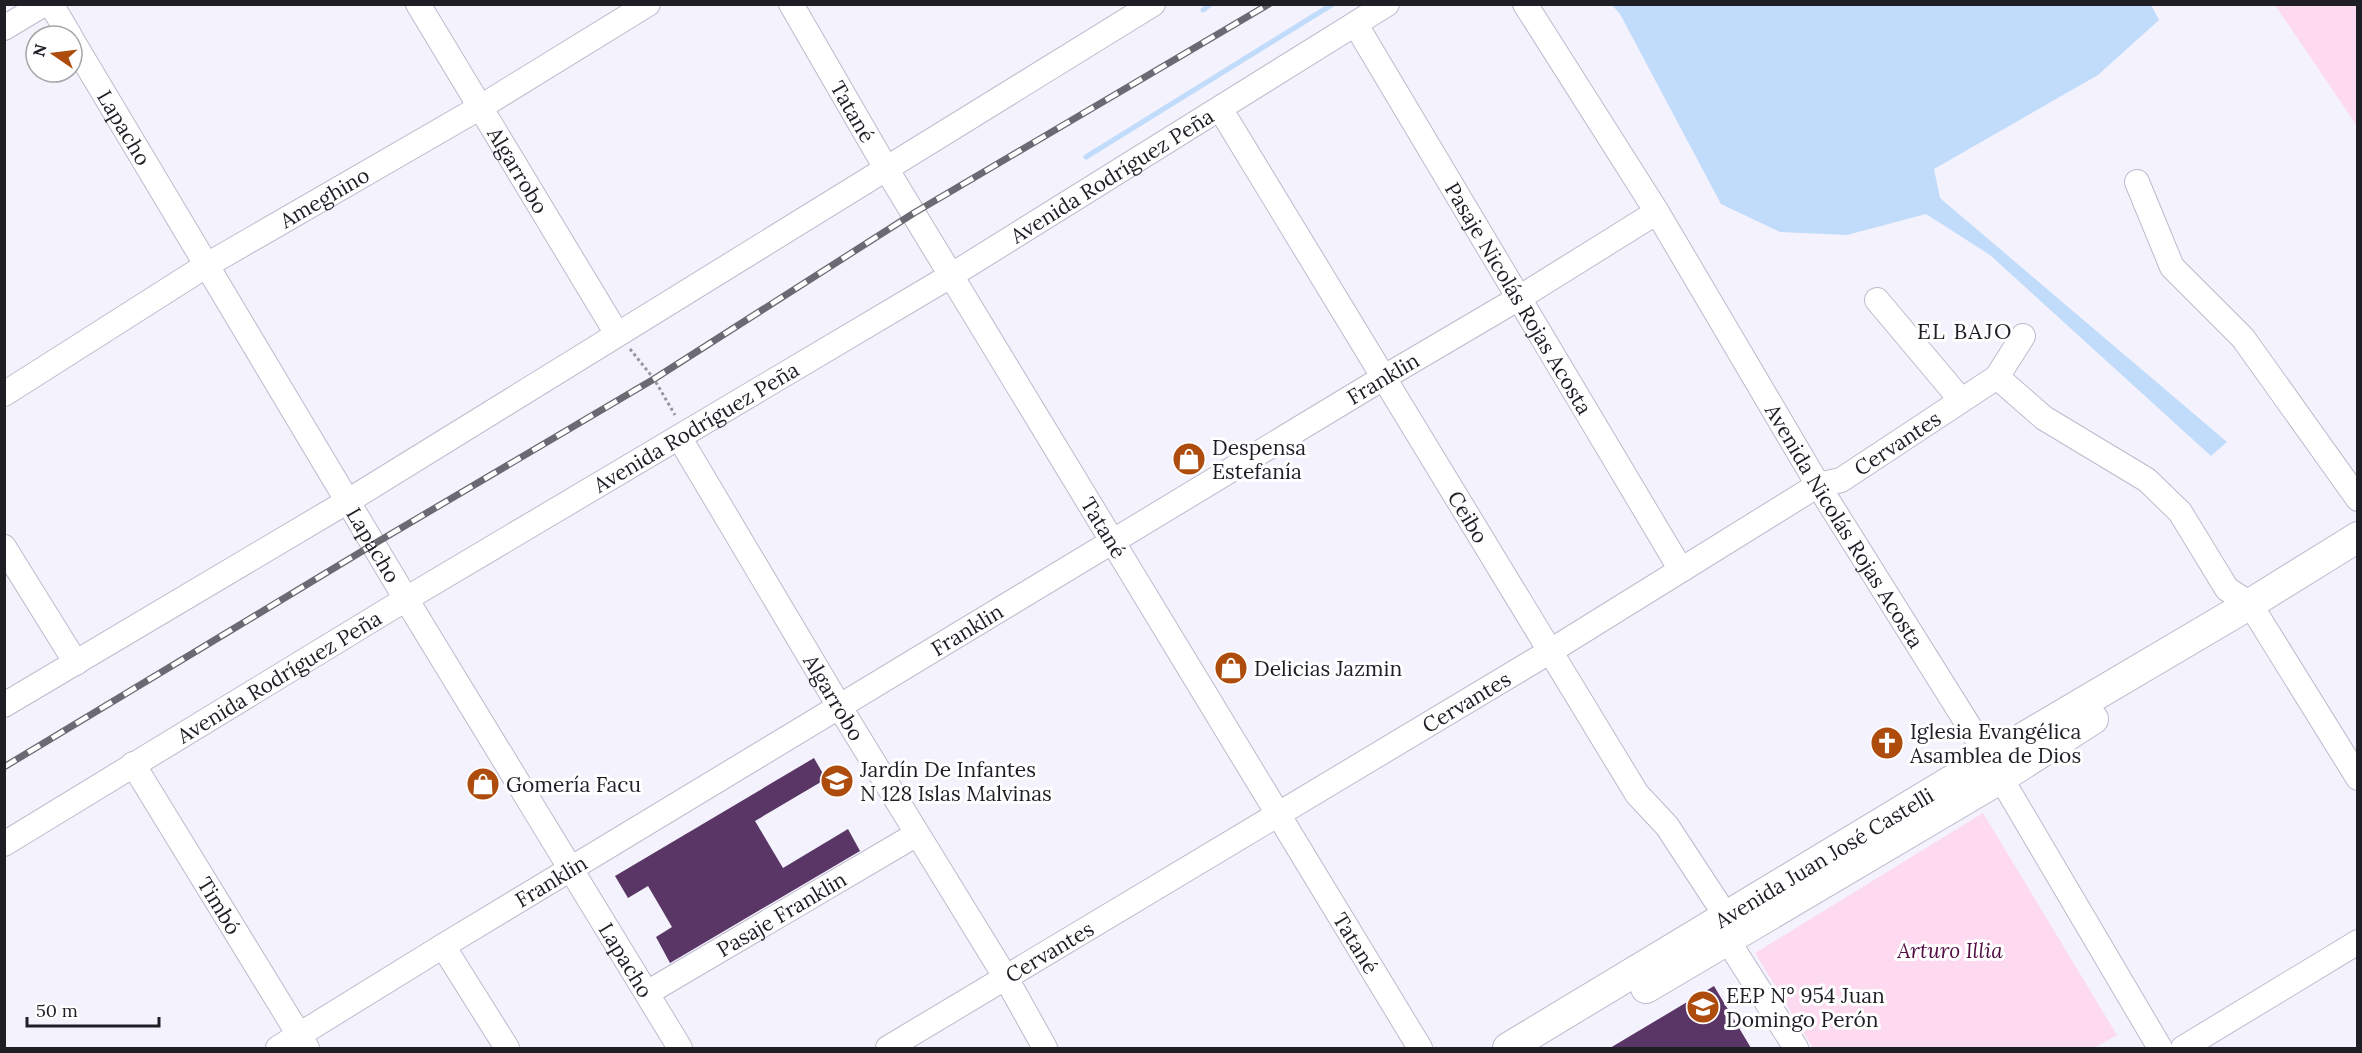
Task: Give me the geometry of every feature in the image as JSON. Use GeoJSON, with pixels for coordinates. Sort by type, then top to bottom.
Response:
{"type":"FeatureCollection","features":[{"type":"Feature","properties":{"kind":"main road","name":"Avenida Juan José Castelli"},"geometry":{"type":"LineString","coordinates":[[1542,1048],[1727,929],[2254,609],[2358,537]]}},
{"type":"Feature","properties":{"kind":"main road","name":"Avenida Juan José Castelli"},"geometry":{"type":"LineString","coordinates":[[2254,609],[2358,555]]}},
{"type":"Feature","properties":{"kind":"main road","name":"Avenida Juan José Castelli"},"geometry":{"type":"LineString","coordinates":[[1508,1048],[1727,929]]}},
{"type":"Feature","properties":{"kind":"street"},"geometry":{"type":"LineString","coordinates":[[4,28],[44,4]]}},
{"type":"Feature","properties":{"kind":"street","name":"Lapacho"},"geometry":{"type":"LineString","coordinates":[[51,4],[63,24]]}},
{"type":"Feature","properties":{"kind":"street","name":"Algarrobo"},"geometry":{"type":"LineString","coordinates":[[418,4],[617,334]]}},
{"type":"Feature","properties":{"kind":"street","name":"Ameghino"},"geometry":{"type":"LineString","coordinates":[[4,394],[207,264],[479,108],[648,4]]}},
{"type":"Feature","properties":{"kind":"street","name":"Tatané"},"geometry":{"type":"LineString","coordinates":[[791,4],[887,170],[1111,542],[1420,1048]]}},
{"type":"Feature","properties":{"kind":"street","name":"Avenida Rodríguez Peña"},"geometry":{"type":"LineString","coordinates":[[4,844],[406,599],[952,275],[1221,110],[1387,4]]}},
{"type":"Feature","properties":{"kind":"street","name":"Avenida Nicolás Rojas Acosta"},"geometry":{"type":"LineString","coordinates":[[1525,4],[1656,212],[1818,485],[1995,768],[2160,1048]]}},
{"type":"Feature","properties":{"kind":"street"},"geometry":{"type":"LineString","coordinates":[[4,705],[348,501],[1153,5]]}},
{"type":"Feature","properties":{"kind":"street","name":"Pasaje Nicolás Rojas Acosta"},"geometry":{"type":"LineString","coordinates":[[1356,25],[1681,570]]}},
{"type":"Feature","properties":{"kind":"street","name":"Lapacho"},"geometry":{"type":"LineString","coordinates":[[84,60],[406,599],[680,1048]]}},
{"type":"Feature","properties":{"kind":"street","name":"Ceibo"},"geometry":{"type":"LineString","coordinates":[[1221,110],[1637,794],[1667,826],[1796,1048]]}},
{"type":"Feature","properties":{"kind":"street"},"geometry":{"type":"LineString","coordinates":[[2137,182],[2172,267],[2243,338],[2358,499]]}},
{"type":"Feature","properties":{"kind":"street","name":"Franklin"},"geometry":{"type":"LineString","coordinates":[[278,1048],[303,1042],[443,946],[1519,298],[1656,212]]}},
{"type":"Feature","properties":{"kind":"street"},"geometry":{"type":"LineString","coordinates":[[1877,300],[1961,400]]}},
{"type":"Feature","properties":{"kind":"street","name":"Cervantes"},"geometry":{"type":"LineString","coordinates":[[888,1048],[1549,652],[1818,485],[1841,480],[1997,377],[2023,336]]}},
{"type":"Feature","properties":{"kind":"street"},"geometry":{"type":"LineString","coordinates":[[1997,377],[2044,418],[2147,480],[2180,512],[2227,589],[2254,609],[2358,778]]}},
{"type":"Feature","properties":{"kind":"street","name":"Algarrobo"},"geometry":{"type":"LineString","coordinates":[[679,437],[1045,1048]]}},
{"type":"Feature","properties":{"kind":"street"},"geometry":{"type":"LineString","coordinates":[[4,547],[76,663]]}},
{"type":"Feature","properties":{"kind":"street","name":"Timbó"},"geometry":{"type":"LineString","coordinates":[[133,764],[303,1042]]}},
{"type":"Feature","properties":{"kind":"street","name":"Pasaje Franklin"},"geometry":{"type":"LineString","coordinates":[[647,993],[916,834]]}},
{"type":"Feature","properties":{"kind":"street"},"geometry":{"type":"LineString","coordinates":[[2182,1048],[2358,942]]}},
{"type":"Feature","properties":{"kind":"street"},"geometry":{"type":"LineString","coordinates":[[443,946],[507,1048]]}},
{"type":"Feature","properties":{"kind":"path"},"geometry":{"type":"LineString","coordinates":[[617,334],[654,379],[678,420],[679,437]]}},
{"type":"Feature","properties":{"kind":"green space"},"geometry":{"type":"Polygon","coordinates":[[[2275,5],[2357,5],[2357,126],[2275,5]]]}},
{"type":"Feature","properties":{"kind":"green space","name":"Arturo Illia"},"geometry":{"type":"Polygon","coordinates":[[[1983,813],[2117,1035],[2094,1048],[1813,1048],[1755,953],[1983,813]]]}},
{"type":"Feature","properties":{"kind":"water"},"geometry":{"type":"Polygon","coordinates":[[[1612,5],[2151,5],[2159,20],[2098,75],[1934,169],[1940,198],[2227,442],[2211,456],[1990,255],[1926,214],[1847,235],[1780,232],[1721,204],[1620,14],[1612,5]]]}},
{"type":"Feature","properties":{"kind":"building"},"geometry":{"type":"Polygon","coordinates":[[[814,758],[826,779],[755,821],[783,868],[848,829],[860,851],[670,963],[656,937],[672,927],[648,886],[628,898],[615,876],[814,758]]]}},
{"type":"Feature","properties":{"kind":"building","name":"EEP N° 954 Juan Domingo Perón"},"geometry":{"type":"Polygon","coordinates":[[[1714,986],[1751,1048],[1610,1048],[1714,986]]]}},
{"type":"Feature","properties":{"kind":"waterway"},"geometry":{"type":"LineString","coordinates":[[1203,10],[1211,4]]}},
{"type":"Feature","properties":{"kind":"waterway"},"geometry":{"type":"LineString","coordinates":[[1086,157],[1333,4]]}},
{"type":"Feature","properties":{"kind":"railway"},"geometry":{"type":"LineString","coordinates":[[4,767],[374,544],[654,379],[914,213],[1269,4]]}},
{"type":"Feature","properties":{"kind":"place","name":"Despensa Estefanía"},"geometry":{"type":"Point","coordinates":[1189,459]}},
{"type":"Feature","properties":{"kind":"place","name":"Delicias Jazmin"},"geometry":{"type":"Point","coordinates":[1231,668]}},
{"type":"Feature","properties":{"kind":"place","name":"Iglesia Evangélica Asamblea de Dios"},"geometry":{"type":"Point","coordinates":[1887,743]}},
{"type":"Feature","properties":{"kind":"place","name":"Jardín De Infantes N 128 Islas Malvinas"},"geometry":{"type":"Point","coordinates":[837,781]}},
{"type":"Feature","properties":{"kind":"place","name":"Gomería Facu"},"geometry":{"type":"Point","coordinates":[483,784]}},
{"type":"Feature","properties":{"kind":"place","name":"EEP N° 954 Juan Domingo Perón"},"geometry":{"type":"Point","coordinates":[1703,1007]}},
{"type":"Feature","properties":{"kind":"district","name":"EL BAJO"},"geometry":{"type":"Point","coordinates":[1965,331]}}]}
